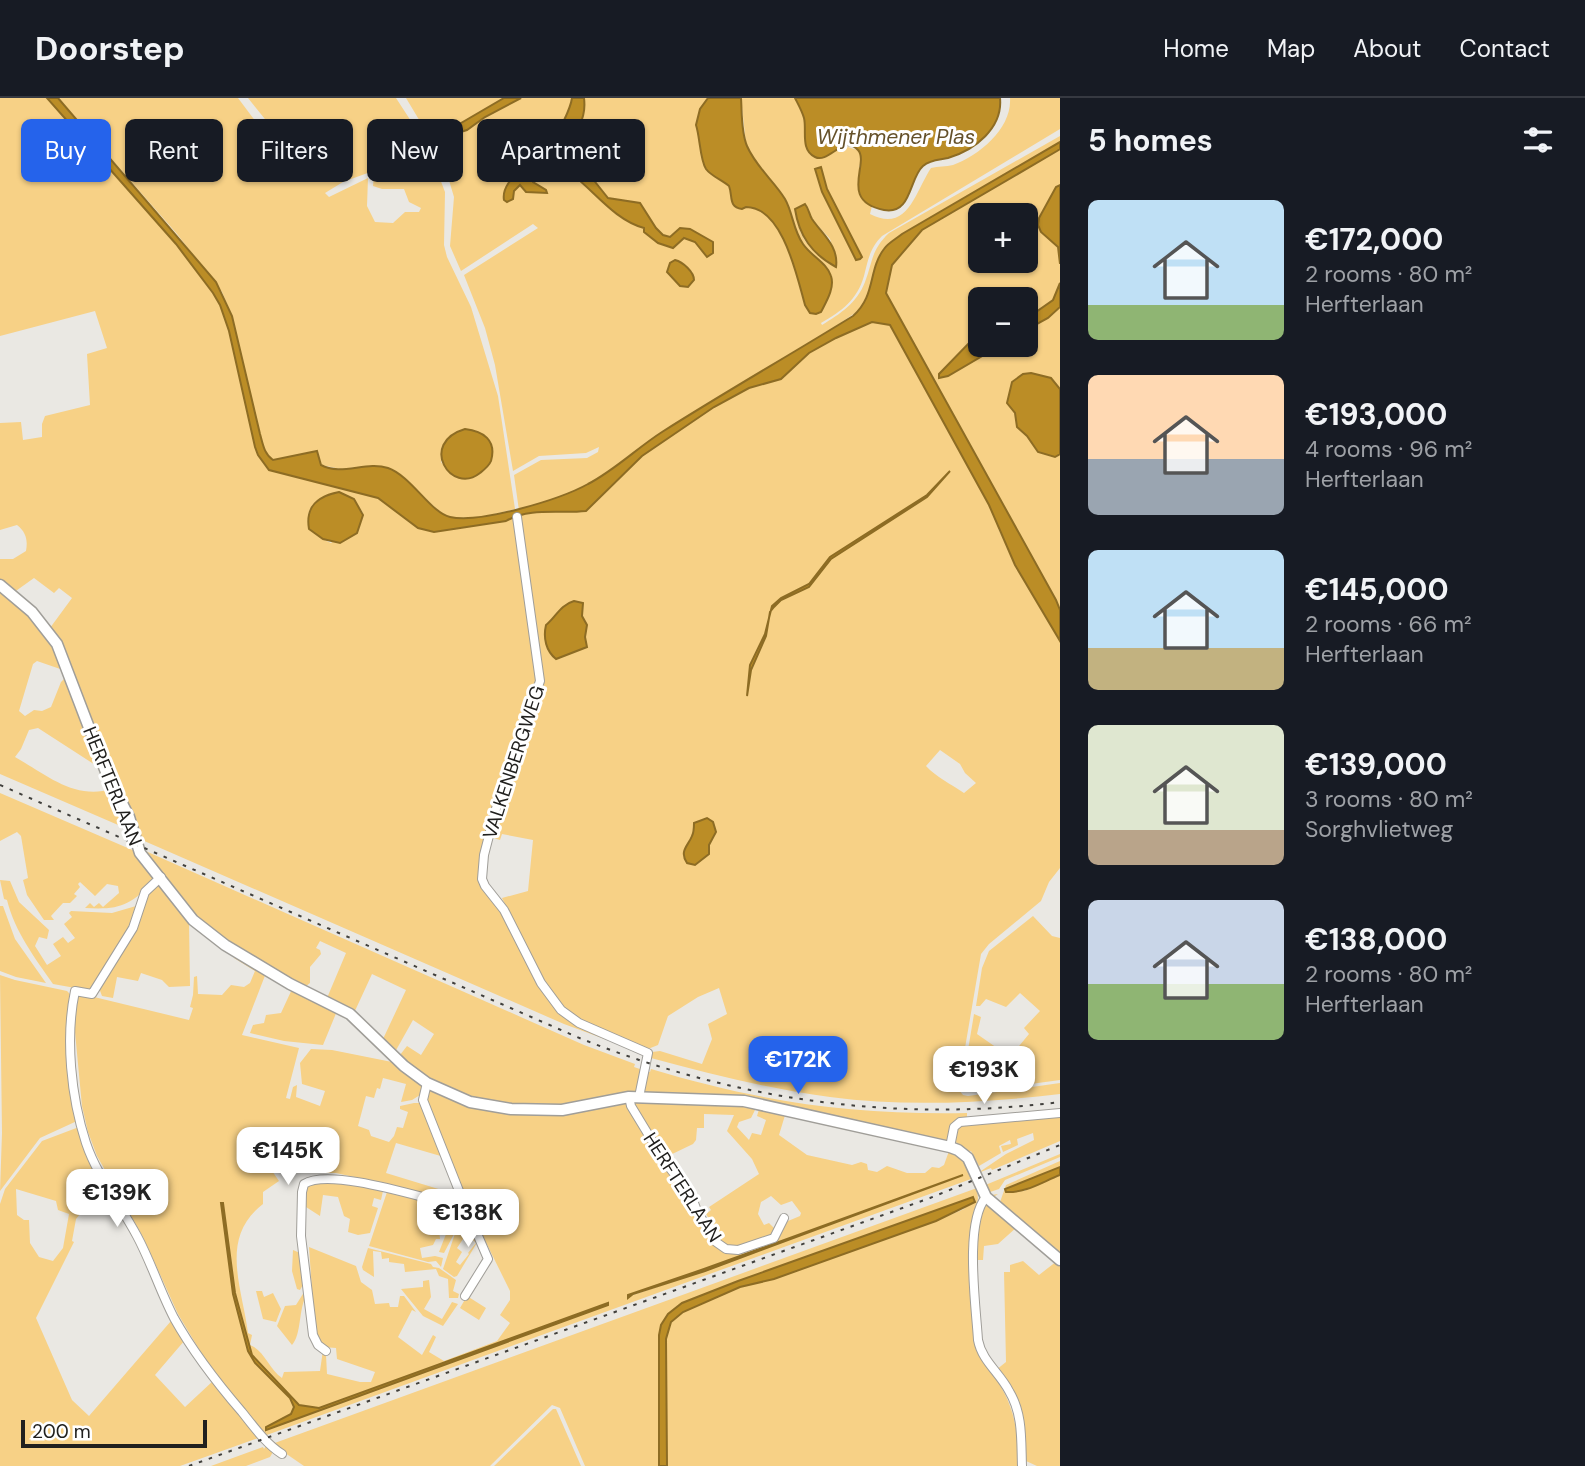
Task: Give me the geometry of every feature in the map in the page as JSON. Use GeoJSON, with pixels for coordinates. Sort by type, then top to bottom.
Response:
{"type":"FeatureCollection","features":[{"type":"Feature","properties":{"kind":"street","name":"VALKENBERGWEG"},"geometry":{"type":"LineString","coordinates":[[517,517],[541,681],[499,797],[484,855],[482,878],[504,910],[541,984],[561,1010],[579,1023],[648,1053],[634,1097]]}},
{"type":"Feature","properties":{"kind":"street","name":"HERFTERLAAN"},"geometry":{"type":"LineString","coordinates":[[0,585],[32,612],[57,643],[106,772],[129,817],[139,850],[187,913],[225,945],[290,984],[350,1014],[404,1066],[427,1083],[470,1102],[511,1109],[562,1110],[634,1097],[753,1102],[950,1147]]}},
{"type":"Feature","properties":{"kind":"street"},"geometry":{"type":"LineString","coordinates":[[161,877],[145,892],[133,928],[92,994],[75,991],[69,1042],[78,1112],[89,1152],[138,1237],[174,1318],[223,1390],[267,1442],[282,1454]]}},
{"type":"Feature","properties":{"kind":"street"},"geometry":{"type":"LineString","coordinates":[[427,1083],[423,1100],[488,1259],[465,1296]]}},
{"type":"Feature","properties":{"kind":"street","name":"HERFTERLAAN"},"geometry":{"type":"LineString","coordinates":[[634,1097],[631,1106],[665,1162],[691,1195],[696,1211],[720,1245],[726,1249],[738,1250],[774,1238],[785,1218]]}},
{"type":"Feature","properties":{"kind":"street"},"geometry":{"type":"LineString","coordinates":[[1060,1113],[960,1122],[954,1127],[950,1147],[968,1158],[986,1197],[1060,1260]]}},
{"type":"Feature","properties":{"kind":"street"},"geometry":{"type":"LineString","coordinates":[[326,1350],[318,1345],[313,1335],[301,1236],[304,1184],[314,1179],[334,1178],[449,1204],[463,1201]]}},
{"type":"Feature","properties":{"kind":"street"},"geometry":{"type":"LineString","coordinates":[[986,1197],[979,1207],[974,1226],[978,1340],[983,1357],[1005,1384],[1015,1404],[1021,1427],[1022,1466]]}},
{"type":"Feature","properties":{"kind":"shaded area"},"geometry":{"type":"Polygon","coordinates":[[[0,98],[47,98],[66,119],[21,119],[21,182],[111,182],[111,170],[176,244],[213,293],[229,331],[255,447],[269,470],[378,498],[418,528],[434,532],[506,521],[516,516],[539,678],[480,868],[495,900],[557,1009],[637,1051],[564,1024],[142,840],[109,771],[50,628],[72,598],[59,588],[54,593],[34,578],[13,593],[0,581],[0,559],[13,559],[26,551],[27,543],[26,536],[17,525],[0,530],[0,423],[21,422],[23,440],[42,437],[45,416],[90,405],[87,354],[107,348],[95,311],[0,336],[0,98]],[[339,492],[318,500],[308,514],[308,522],[312,530],[331,543],[363,513],[354,499],[339,492]]]}},
{"type":"Feature","properties":{"kind":"shaded area"},"geometry":{"type":"Polygon","coordinates":[[[58,98],[238,98],[254,119],[237,119],[237,182],[343,182],[325,193],[329,197],[367,178],[367,206],[375,222],[393,223],[405,212],[419,212],[421,208],[409,202],[404,189],[382,189],[373,186],[373,182],[441,182],[445,192],[444,245],[471,307],[498,396],[515,509],[481,517],[450,518],[441,513],[397,472],[367,466],[341,469],[321,465],[317,451],[273,460],[263,445],[232,316],[222,292],[132,182],[223,182],[223,119],[125,119],[125,175],[111,159],[111,119],[76,119],[58,98]],[[465,429],[450,436],[441,462],[451,474],[465,429]]]}},
{"type":"Feature","properties":{"kind":"shaded area"},"geometry":{"type":"Polygon","coordinates":[[[248,98],[396,98],[410,119],[367,119],[367,173],[353,178],[353,119],[265,119],[248,98]]]}},
{"type":"Feature","properties":{"kind":"shaded area"},"geometry":{"type":"Polygon","coordinates":[[[406,98],[504,98],[487,109],[511,98],[732,98],[751,178],[813,286],[821,312],[832,285],[821,262],[810,254],[797,235],[786,201],[746,144],[741,98],[795,98],[804,118],[808,150],[836,150],[845,146],[860,151],[862,159],[859,167],[868,203],[872,206],[870,214],[883,219],[902,214],[909,207],[931,168],[953,165],[974,155],[992,139],[1006,120],[1010,98],[1060,98],[1060,129],[882,236],[872,250],[861,284],[853,298],[821,323],[822,325],[853,302],[865,282],[876,250],[889,233],[1060,136],[1060,142],[902,234],[876,265],[862,308],[826,333],[872,307],[895,249],[933,221],[1060,149],[1060,612],[998,528],[1015,565],[1060,641],[1060,868],[1049,882],[1041,901],[989,944],[981,954],[958,1089],[968,1096],[1060,1083],[1060,1094],[974,1102],[916,1103],[807,1094],[651,1058],[652,1052],[660,1051],[702,1064],[712,1039],[708,1024],[727,1014],[719,988],[698,997],[668,1016],[658,1045],[648,1049],[570,1016],[548,992],[502,898],[528,891],[533,840],[502,834],[500,840],[490,837],[542,674],[514,475],[541,460],[587,458],[598,452],[599,447],[586,453],[539,456],[513,471],[495,365],[485,328],[464,275],[538,228],[533,224],[461,271],[450,246],[454,197],[450,182],[463,182],[463,119],[419,119],[406,98]],[[808,208],[795,209],[802,236],[818,252],[836,258],[830,239],[810,217],[808,208]],[[940,750],[926,766],[964,793],[976,783],[960,764],[940,750]]]}},
{"type":"Feature","properties":{"kind":"shaded area"},"geometry":{"type":"Polygon","coordinates":[[[0,589],[43,629],[66,671],[37,661],[33,664],[19,711],[25,716],[34,710],[42,711],[51,707],[61,682],[68,675],[103,770],[38,728],[29,730],[15,757],[61,784],[73,788],[98,792],[112,789],[132,831],[0,774],[0,589]]]}},
{"type":"Feature","properties":{"kind":"shaded area"},"geometry":{"type":"Polygon","coordinates":[[[0,793],[137,852],[153,872],[154,880],[131,901],[116,907],[97,908],[85,908],[90,903],[94,907],[99,903],[103,907],[119,893],[118,886],[107,884],[95,896],[80,882],[80,887],[74,894],[77,896],[70,903],[63,903],[51,916],[54,920],[44,920],[27,895],[23,880],[28,878],[21,836],[17,832],[0,841],[0,793]]]}},
{"type":"Feature","properties":{"kind":"shaded area"},"geometry":{"type":"Polygon","coordinates":[[[141,849],[584,1045],[635,1064],[634,1067],[643,1070],[636,1093],[573,1107],[482,1103],[424,1078],[400,1055],[407,1046],[421,1055],[434,1034],[413,1020],[395,1052],[383,1039],[406,990],[372,974],[354,1013],[327,998],[346,953],[320,941],[316,948],[321,954],[310,967],[310,983],[305,987],[276,973],[200,922],[141,849]]]}},
{"type":"Feature","properties":{"kind":"shaded area"},"geometry":{"type":"Polygon","coordinates":[[[0,880],[10,881],[19,902],[49,930],[47,939],[39,937],[35,946],[47,965],[61,956],[53,944],[63,937],[68,943],[75,938],[64,924],[72,917],[69,913],[71,911],[112,913],[136,906],[133,920],[92,991],[53,984],[20,934],[7,900],[4,899],[0,880]]]}},
{"type":"Feature","properties":{"kind":"shaded area"},"geometry":{"type":"Polygon","coordinates":[[[156,885],[161,885],[189,921],[190,986],[169,987],[162,980],[141,973],[138,981],[117,977],[113,998],[102,996],[99,988],[144,899],[156,885]]]}},
{"type":"Feature","properties":{"kind":"shaded area"},"geometry":{"type":"Polygon","coordinates":[[[0,906],[3,906],[15,939],[46,983],[0,971],[0,906]]]}},
{"type":"Feature","properties":{"kind":"shaded area"},"geometry":{"type":"Polygon","coordinates":[[[1033,916],[1052,936],[1060,938],[1060,1080],[973,1092],[965,1090],[962,1086],[974,1014],[981,1017],[977,1034],[1010,1057],[1029,1034],[1024,1028],[1040,1011],[1020,993],[1006,1007],[986,999],[980,1006],[976,1006],[982,968],[989,951],[1033,916]]]}},
{"type":"Feature","properties":{"kind":"shaded area"},"geometry":{"type":"Polygon","coordinates":[[[236,956],[266,973],[242,1035],[299,1048],[286,1098],[290,1099],[293,1087],[297,1085],[296,1097],[320,1106],[325,1091],[302,1084],[300,1063],[311,1049],[332,1050],[397,1063],[422,1085],[420,1095],[401,1102],[406,1084],[383,1078],[374,1098],[366,1096],[358,1126],[369,1130],[371,1136],[389,1142],[397,1127],[403,1128],[408,1112],[400,1109],[400,1106],[421,1103],[444,1157],[396,1143],[386,1173],[458,1195],[459,1198],[455,1202],[363,1182],[363,1179],[336,1173],[321,1173],[319,1169],[324,1164],[304,1146],[272,1146],[268,1165],[279,1181],[263,1192],[263,1204],[249,1217],[241,1232],[237,1247],[237,1264],[248,1333],[252,1335],[250,1345],[259,1351],[282,1378],[284,1372],[320,1371],[323,1350],[326,1355],[327,1374],[371,1382],[375,1372],[337,1359],[336,1348],[323,1347],[315,1333],[309,1247],[356,1266],[361,1282],[372,1290],[375,1304],[389,1303],[390,1307],[398,1307],[400,1296],[404,1296],[416,1312],[412,1310],[398,1337],[422,1355],[433,1335],[436,1337],[429,1352],[444,1361],[497,1341],[510,1323],[500,1315],[510,1300],[510,1291],[467,1204],[427,1101],[428,1090],[494,1111],[626,1102],[644,1133],[719,1240],[721,1238],[706,1214],[711,1210],[709,1207],[759,1174],[752,1159],[727,1131],[734,1115],[704,1114],[704,1128],[697,1128],[693,1144],[666,1157],[632,1101],[721,1102],[756,1108],[751,1118],[739,1122],[737,1127],[749,1140],[752,1133],[761,1135],[766,1120],[757,1116],[760,1106],[786,1112],[779,1135],[807,1155],[852,1165],[861,1162],[867,1164],[868,1170],[877,1172],[887,1166],[907,1173],[925,1173],[932,1167],[939,1168],[944,1165],[949,1151],[964,1162],[971,1179],[264,1436],[203,1356],[178,1314],[143,1237],[97,1156],[82,1106],[73,1011],[78,997],[90,996],[189,1020],[193,1008],[190,1007],[194,977],[197,976],[198,994],[222,995],[231,985],[244,987],[250,983],[255,971],[234,958],[236,956]],[[963,1175],[704,1269],[628,1295],[705,1271],[963,1175]],[[771,1196],[761,1202],[758,1214],[764,1225],[769,1223],[774,1228],[772,1236],[745,1246],[732,1247],[719,1240],[727,1251],[778,1237],[788,1221],[801,1213],[792,1201],[781,1205],[771,1196]],[[222,1202],[233,1294],[249,1352],[255,1363],[290,1398],[294,1407],[291,1414],[266,1427],[425,1372],[609,1304],[319,1408],[299,1405],[253,1358],[235,1293],[222,1202]]]}},
{"type":"Feature","properties":{"kind":"shaded area"},"geometry":{"type":"Polygon","coordinates":[[[0,975],[67,991],[70,994],[77,1121],[40,1138],[0,1191],[2,1133],[0,975]]]}},
{"type":"Feature","properties":{"kind":"shaded area"},"geometry":{"type":"Polygon","coordinates":[[[293,987],[337,1011],[323,1045],[284,1041],[250,1033],[253,1025],[264,1023],[266,1015],[281,1013],[293,987]]]}},
{"type":"Feature","properties":{"kind":"shaded area"},"geometry":{"type":"Polygon","coordinates":[[[651,1069],[769,1098],[845,1109],[967,1113],[967,1119],[960,1120],[946,1142],[767,1103],[645,1095],[641,1088],[647,1071],[650,1072],[651,1069]]]}},
{"type":"Feature","properties":{"kind":"shaded area"},"geometry":{"type":"Polygon","coordinates":[[[1060,1115],[1060,1141],[992,1170],[991,1168],[978,1173],[1006,1154],[1034,1140],[1033,1133],[1017,1139],[1018,1145],[1003,1152],[1001,1146],[1011,1144],[1010,1140],[999,1146],[1001,1153],[979,1166],[971,1151],[967,1153],[955,1140],[955,1133],[961,1125],[1060,1115]]]}},
{"type":"Feature","properties":{"kind":"shaded area"},"geometry":{"type":"Polygon","coordinates":[[[79,1127],[114,1201],[99,1210],[80,1214],[76,1219],[74,1242],[36,1318],[72,1400],[89,1416],[171,1321],[185,1340],[155,1375],[185,1407],[213,1381],[261,1437],[180,1466],[0,1466],[0,1204],[5,1189],[42,1141],[79,1127]],[[16,1189],[17,1215],[29,1220],[30,1243],[39,1257],[53,1261],[63,1248],[69,1214],[58,1210],[56,1201],[16,1189]]]}},
{"type":"Feature","properties":{"kind":"shaded area"},"geometry":{"type":"Polygon","coordinates":[[[1060,1154],[1060,1157],[1005,1180],[999,1189],[990,1192],[992,1195],[998,1194],[992,1198],[983,1186],[1060,1154]]]}},
{"type":"Feature","properties":{"kind":"shaded area"},"geometry":{"type":"Polygon","coordinates":[[[1060,1161],[1060,1167],[1005,1190],[1024,1191],[1060,1175],[1060,1256],[999,1205],[1006,1185],[1060,1161]]]}},
{"type":"Feature","properties":{"kind":"shaded area"},"geometry":{"type":"Polygon","coordinates":[[[332,1180],[383,1191],[381,1200],[374,1198],[372,1206],[378,1208],[370,1233],[358,1235],[348,1232],[350,1219],[344,1216],[338,1197],[323,1195],[320,1216],[306,1207],[306,1185],[332,1180]]]}},
{"type":"Feature","properties":{"kind":"shaded area"},"geometry":{"type":"Polygon","coordinates":[[[977,1188],[978,1199],[973,1220],[976,1345],[1010,1406],[1017,1435],[1020,1466],[667,1466],[666,1339],[671,1322],[683,1312],[740,1287],[774,1279],[936,1221],[964,1209],[973,1198],[738,1281],[682,1303],[668,1314],[661,1325],[659,1335],[659,1466],[585,1466],[560,1408],[552,1405],[490,1466],[304,1466],[272,1444],[977,1188]]]}},
{"type":"Feature","properties":{"kind":"shaded area"},"geometry":{"type":"Polygon","coordinates":[[[387,1192],[461,1205],[454,1234],[444,1253],[439,1252],[448,1229],[447,1218],[442,1215],[438,1220],[440,1239],[436,1239],[433,1245],[420,1248],[422,1258],[443,1258],[441,1267],[436,1261],[428,1262],[369,1246],[387,1192]]]}},
{"type":"Feature","properties":{"kind":"shaded area"},"geometry":{"type":"Polygon","coordinates":[[[984,1206],[990,1206],[1017,1227],[998,1244],[984,1246],[983,1260],[976,1260],[975,1238],[984,1206]]]}},
{"type":"Feature","properties":{"kind":"shaded area"},"geometry":{"type":"Polygon","coordinates":[[[463,1210],[470,1222],[457,1248],[462,1252],[456,1262],[460,1265],[476,1243],[467,1234],[471,1228],[478,1241],[454,1277],[443,1269],[463,1210]]]}},
{"type":"Feature","properties":{"kind":"shaded area"},"geometry":{"type":"Polygon","coordinates":[[[368,1248],[439,1268],[456,1280],[453,1291],[459,1294],[458,1298],[449,1298],[448,1279],[439,1276],[436,1269],[405,1272],[404,1264],[389,1262],[389,1258],[382,1259],[381,1252],[373,1251],[374,1277],[362,1267],[368,1248]]]}},
{"type":"Feature","properties":{"kind":"shaded area"},"geometry":{"type":"Polygon","coordinates":[[[293,1250],[300,1253],[305,1281],[300,1290],[297,1289],[292,1271],[293,1250]]]}},
{"type":"Feature","properties":{"kind":"shaded area"},"geometry":{"type":"Polygon","coordinates":[[[1023,1261],[1039,1275],[1057,1261],[1060,1264],[1060,1466],[1037,1466],[1026,1461],[1023,1425],[996,1370],[1006,1362],[1004,1272],[1010,1272],[1010,1265],[1023,1261]]]}},
{"type":"Feature","properties":{"kind":"shaded area"},"geometry":{"type":"Polygon","coordinates":[[[429,1280],[431,1297],[424,1309],[442,1319],[452,1302],[458,1304],[443,1326],[423,1316],[401,1289],[423,1287],[423,1281],[429,1280]]]}},
{"type":"Feature","properties":{"kind":"shaded area"},"geometry":{"type":"Polygon","coordinates":[[[306,1289],[297,1335],[292,1345],[277,1326],[285,1306],[296,1305],[306,1289]]]}},
{"type":"Feature","properties":{"kind":"shaded area"},"geometry":{"type":"Polygon","coordinates":[[[256,1291],[262,1291],[264,1297],[273,1293],[281,1309],[276,1322],[263,1319],[256,1291]]]}},
{"type":"Feature","properties":{"kind":"shaded area"},"geometry":{"type":"Polygon","coordinates":[[[467,1296],[486,1308],[479,1320],[460,1308],[467,1296]]]}},
{"type":"Feature","properties":{"kind":"shaded area"},"geometry":{"type":"Polygon","coordinates":[[[556,1409],[581,1466],[494,1466],[556,1409]]]}},
{"type":"Feature","properties":{"kind":"shaded area"},"geometry":{"type":"Polygon","coordinates":[[[266,1446],[273,1452],[270,1457],[246,1466],[211,1466],[263,1447],[264,1449],[266,1446]]]}},
{"type":"Feature","properties":{"kind":"water"},"geometry":{"type":"Polygon","coordinates":[[[47,98],[58,98],[76,119],[66,119],[47,98]]]}},
{"type":"Feature","properties":{"kind":"water"},"geometry":{"type":"Polygon","coordinates":[[[504,98],[521,98],[482,119],[477,119],[477,123],[463,131],[463,122],[504,98]]]}},
{"type":"Feature","properties":{"kind":"water"},"geometry":{"type":"Polygon","coordinates":[[[572,98],[584,98],[582,119],[565,119],[572,98]]]}},
{"type":"Feature","properties":{"kind":"water"},"geometry":{"type":"Polygon","coordinates":[[[708,98],[741,98],[744,135],[751,154],[785,199],[803,244],[826,267],[831,276],[831,290],[821,312],[810,313],[805,305],[793,262],[770,218],[759,210],[735,206],[729,186],[706,169],[696,125],[700,109],[708,98]]]}},
{"type":"Feature","properties":{"kind":"water","name":"Wijthmener Plas"},"geometry":{"type":"Polygon","coordinates":[[[795,98],[1000,98],[1000,109],[992,128],[977,143],[958,154],[923,166],[900,207],[884,210],[862,199],[858,182],[861,156],[858,150],[847,145],[826,157],[810,154],[806,145],[804,118],[795,98]]]}},
{"type":"Feature","properties":{"kind":"water"},"geometry":{"type":"Polygon","coordinates":[[[1060,142],[1060,149],[1057,151],[922,230],[892,265],[886,293],[1056,600],[1060,610],[1060,641],[1015,565],[989,505],[890,325],[872,322],[836,338],[809,353],[781,379],[749,388],[714,407],[642,456],[586,511],[535,512],[506,521],[434,532],[418,528],[378,498],[269,470],[255,447],[229,331],[220,305],[176,244],[111,170],[111,160],[125,176],[125,182],[130,182],[216,282],[232,316],[260,434],[270,458],[273,460],[317,451],[321,465],[329,468],[388,468],[405,478],[443,514],[450,517],[480,517],[540,503],[576,490],[617,466],[662,432],[853,316],[869,292],[879,257],[890,243],[1060,142]]]}},
{"type":"Feature","properties":{"kind":"water"},"geometry":{"type":"Polygon","coordinates":[[[821,167],[827,189],[862,257],[860,259],[856,260],[822,192],[815,169],[821,167]]]}},
{"type":"Feature","properties":{"kind":"water"},"geometry":{"type":"Polygon","coordinates":[[[533,182],[547,193],[526,192],[520,185],[514,191],[513,199],[507,202],[504,196],[508,183],[533,182]]]}},
{"type":"Feature","properties":{"kind":"water"},"geometry":{"type":"Polygon","coordinates":[[[581,182],[595,182],[608,198],[640,203],[663,235],[670,237],[680,228],[690,229],[713,242],[713,253],[707,257],[695,242],[684,238],[673,248],[658,243],[644,232],[644,228],[615,212],[581,182]]]}},
{"type":"Feature","properties":{"kind":"water"},"geometry":{"type":"Polygon","coordinates":[[[1060,185],[1060,264],[1058,247],[1041,232],[1038,225],[1056,187],[1060,185]]]}},
{"type":"Feature","properties":{"kind":"water"},"geometry":{"type":"Polygon","coordinates":[[[805,204],[835,253],[836,267],[820,256],[803,236],[795,209],[805,204]]]}},
{"type":"Feature","properties":{"kind":"water"},"geometry":{"type":"Polygon","coordinates":[[[675,260],[685,265],[692,274],[694,280],[688,287],[680,286],[667,272],[670,263],[675,260]]]}},
{"type":"Feature","properties":{"kind":"water"},"geometry":{"type":"Polygon","coordinates":[[[1060,283],[1060,307],[1038,323],[1038,311],[1053,300],[1060,283]]]}},
{"type":"Feature","properties":{"kind":"water"},"geometry":{"type":"Polygon","coordinates":[[[968,344],[968,357],[980,357],[948,376],[939,378],[939,374],[968,344]]]}},
{"type":"Feature","properties":{"kind":"water"},"geometry":{"type":"Polygon","coordinates":[[[1031,373],[1051,378],[1060,389],[1060,454],[1055,457],[1038,452],[1017,427],[1015,413],[1007,403],[1012,382],[1023,374],[1031,373]]]}},
{"type":"Feature","properties":{"kind":"water"},"geometry":{"type":"Polygon","coordinates":[[[465,429],[483,434],[490,442],[492,454],[491,461],[480,473],[469,478],[459,478],[450,473],[441,455],[443,445],[451,436],[465,429]]]}},
{"type":"Feature","properties":{"kind":"water"},"geometry":{"type":"Polygon","coordinates":[[[950,471],[927,497],[831,559],[809,587],[781,600],[771,611],[772,606],[781,598],[809,584],[830,557],[927,495],[950,471]]]}},
{"type":"Feature","properties":{"kind":"water"},"geometry":{"type":"Polygon","coordinates":[[[339,492],[354,499],[363,515],[357,533],[340,543],[323,539],[309,529],[308,521],[311,508],[319,499],[339,492]]]}},
{"type":"Feature","properties":{"kind":"water"},"geometry":{"type":"Polygon","coordinates":[[[574,601],[583,603],[582,616],[587,625],[587,647],[556,659],[546,644],[546,625],[562,608],[574,601]]]}},
{"type":"Feature","properties":{"kind":"water"},"geometry":{"type":"Polygon","coordinates":[[[769,618],[766,636],[751,670],[747,696],[750,665],[765,634],[769,618]]]}},
{"type":"Feature","properties":{"kind":"water"},"geometry":{"type":"Polygon","coordinates":[[[707,818],[713,822],[716,832],[709,845],[709,854],[695,865],[687,863],[684,852],[693,834],[694,823],[707,818]]]}},
{"type":"Feature","properties":{"kind":"water"},"geometry":{"type":"Polygon","coordinates":[[[1060,1167],[1060,1175],[1027,1189],[1006,1192],[1005,1189],[1060,1167]]]}},
{"type":"Feature","properties":{"kind":"water"},"geometry":{"type":"Polygon","coordinates":[[[963,1175],[705,1271],[633,1294],[628,1298],[628,1295],[963,1175]]]}},
{"type":"Feature","properties":{"kind":"water"},"geometry":{"type":"Polygon","coordinates":[[[973,1197],[975,1202],[936,1221],[774,1279],[740,1287],[683,1312],[671,1322],[666,1339],[667,1466],[659,1466],[659,1335],[661,1325],[668,1314],[682,1303],[738,1281],[973,1197]]]}},
{"type":"Feature","properties":{"kind":"water"},"geometry":{"type":"Polygon","coordinates":[[[221,1203],[235,1293],[252,1355],[299,1405],[319,1408],[608,1305],[266,1430],[266,1427],[291,1414],[294,1407],[290,1398],[255,1363],[248,1351],[233,1294],[221,1203]]]}},
{"type":"Feature","properties":{"kind":"railway"},"geometry":{"type":"LineString","coordinates":[[0,785],[577,1037],[635,1059],[695,1077],[754,1091],[875,1107],[936,1110],[1060,1102]]}},
{"type":"Feature","properties":{"kind":"railway"},"geometry":{"type":"LineString","coordinates":[[189,1466],[930,1198],[1060,1145]]}}]}
